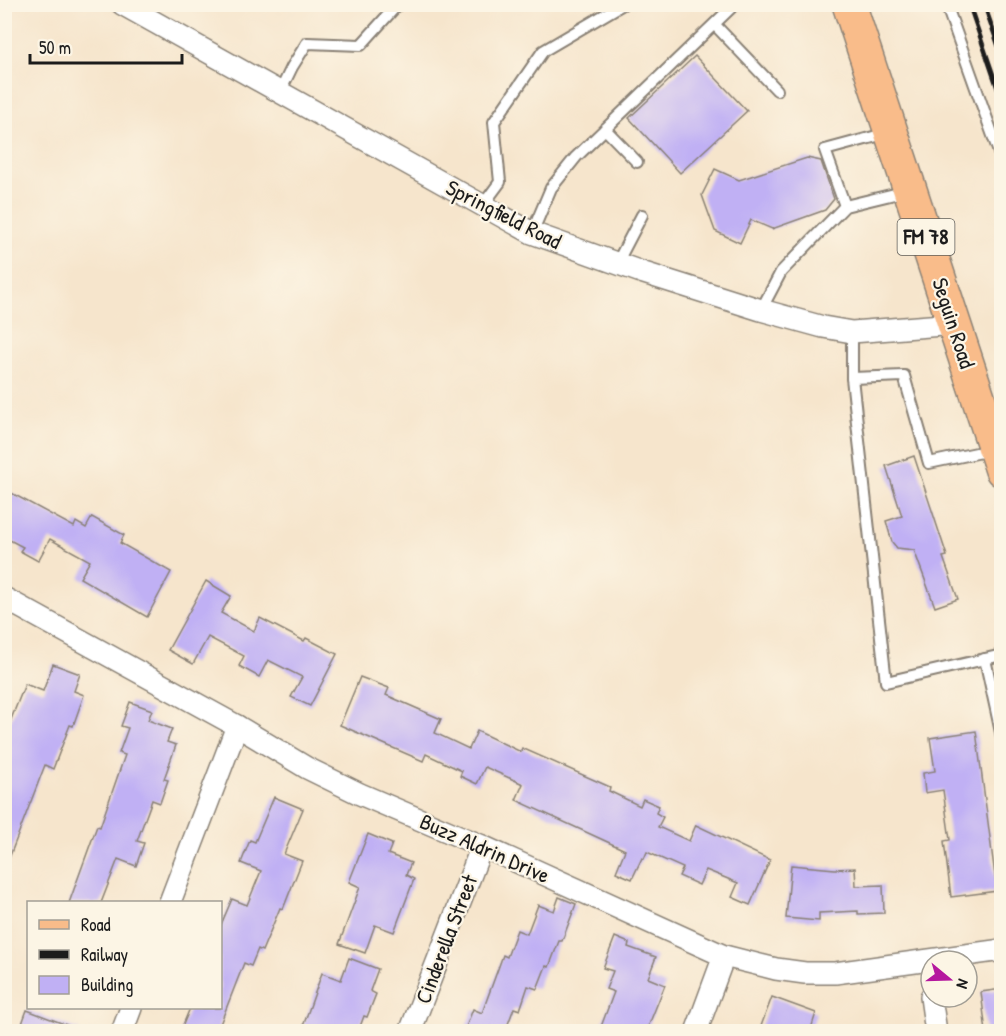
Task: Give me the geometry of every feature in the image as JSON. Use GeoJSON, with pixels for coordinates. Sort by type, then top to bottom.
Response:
{"type":"FeatureCollection","features":[{"type":"Feature","properties":{"kind":"main road","name":"Seguin Road"},"geometry":{"type":"LineString","coordinates":[[849,4],[998,460]]}},
{"type":"Feature","properties":{"kind":"street","name":"Springfield Road"},"geometry":{"type":"LineString","coordinates":[[122,4],[532,233],[761,310],[823,327],[852,332],[955,324]]}},
{"type":"Feature","properties":{"kind":"street","name":"Buzz Aldrin Drive"},"geometry":{"type":"LineString","coordinates":[[4,598],[237,726],[307,768],[360,794],[482,846],[724,956],[776,969],[805,973],[864,971],[919,963]]}},
{"type":"Feature","properties":{"kind":"street"},"geometry":{"type":"LineString","coordinates":[[171,901],[237,726]]}},
{"type":"Feature","properties":{"kind":"street","name":"Cinderella Street"},"geometry":{"type":"LineString","coordinates":[[410,1032],[482,846]]}},
{"type":"Feature","properties":{"kind":"street","name":"Buzz Aldrin Drive"},"geometry":{"type":"LineString","coordinates":[[979,954],[1002,950]]}},
{"type":"Feature","properties":{"kind":"street"},"geometry":{"type":"LineString","coordinates":[[696,1032],[724,956]]}},
{"type":"Feature","properties":{"kind":"street"},"geometry":{"type":"LineString","coordinates":[[122,1032],[131,1009]]}},
{"type":"Feature","properties":{"kind":"street"},"geometry":{"type":"LineString","coordinates":[[933,1009],[936,1032]]}},
{"type":"Feature","properties":{"kind":"lane"},"geometry":{"type":"LineString","coordinates":[[280,92],[307,43],[361,45],[398,4]]}},
{"type":"Feature","properties":{"kind":"lane"},"geometry":{"type":"LineString","coordinates":[[483,205],[500,182],[494,122],[543,51],[623,4]]}},
{"type":"Feature","properties":{"kind":"lane"},"geometry":{"type":"LineString","coordinates":[[532,233],[551,189],[576,157],[735,4]]}},
{"type":"Feature","properties":{"kind":"lane"},"geometry":{"type":"LineString","coordinates":[[946,4],[1002,161]]}},
{"type":"Feature","properties":{"kind":"lane"},"geometry":{"type":"LineString","coordinates":[[715,25],[777,90]]}},
{"type":"Feature","properties":{"kind":"lane"},"geometry":{"type":"LineString","coordinates":[[605,129],[637,162]]}},
{"type":"Feature","properties":{"kind":"lane"},"geometry":{"type":"LineString","coordinates":[[845,206],[825,150],[891,132]]}},
{"type":"Feature","properties":{"kind":"lane"},"geometry":{"type":"LineString","coordinates":[[761,310],[782,272],[845,206],[911,190]]}},
{"type":"Feature","properties":{"kind":"lane"},"geometry":{"type":"LineString","coordinates":[[617,263],[642,215]]}},
{"type":"Feature","properties":{"kind":"lane"},"geometry":{"type":"LineString","coordinates":[[852,332],[852,378],[886,682],[1002,655]]}},
{"type":"Feature","properties":{"kind":"lane"},"geometry":{"type":"LineString","coordinates":[[852,378],[904,376],[929,463],[998,460]]}},
{"type":"Feature","properties":{"kind":"lane"},"geometry":{"type":"LineString","coordinates":[[985,659],[1002,737]]}},
{"type":"Feature","properties":{"kind":"building"},"geometry":{"type":"Polygon","coordinates":[[[695,56],[747,111],[680,173],[629,118],[695,56]]]}},
{"type":"Feature","properties":{"kind":"building"},"geometry":{"type":"Polygon","coordinates":[[[807,158],[821,161],[834,199],[825,210],[772,229],[751,220],[740,243],[715,231],[702,195],[715,169],[739,180],[807,158]]]}},
{"type":"Feature","properties":{"kind":"building"},"geometry":{"type":"Polygon","coordinates":[[[914,456],[947,556],[943,557],[958,599],[935,607],[914,550],[897,548],[892,542],[886,521],[902,516],[886,466],[914,456]]]}},
{"type":"Feature","properties":{"kind":"building"},"geometry":{"type":"Polygon","coordinates":[[[4,489],[74,527],[76,522],[86,528],[92,517],[124,535],[120,543],[171,572],[147,617],[80,578],[90,561],[50,539],[38,561],[20,551],[23,547],[4,537],[4,489]]]}},
{"type":"Feature","properties":{"kind":"building"},"geometry":{"type":"Polygon","coordinates":[[[206,581],[231,596],[221,613],[254,631],[260,618],[304,641],[306,638],[337,654],[310,706],[291,697],[302,677],[268,660],[259,677],[239,666],[244,656],[208,637],[193,664],[168,650],[206,581]]]}},
{"type":"Feature","properties":{"kind":"building"},"geometry":{"type":"Polygon","coordinates":[[[53,664],[80,674],[74,691],[84,695],[73,726],[70,725],[53,769],[45,765],[6,866],[4,866],[4,737],[25,684],[43,691],[53,664]]]}},
{"type":"Feature","properties":{"kind":"building"},"geometry":{"type":"Polygon","coordinates":[[[360,677],[389,688],[386,695],[441,719],[435,733],[469,749],[477,731],[521,752],[522,748],[610,787],[609,791],[640,806],[643,799],[659,806],[656,813],[663,817],[658,827],[689,841],[696,825],[770,860],[750,905],[732,897],[738,883],[706,870],[699,885],[679,876],[683,868],[647,852],[632,879],[616,872],[625,850],[516,800],[523,784],[485,767],[477,784],[460,776],[462,771],[426,754],[423,761],[340,725],[360,677]]]}},
{"type":"Feature","properties":{"kind":"building"},"geometry":{"type":"Polygon","coordinates":[[[130,702],[152,710],[148,720],[172,729],[167,742],[176,745],[164,779],[168,780],[160,803],[152,800],[137,841],[144,843],[136,866],[118,859],[102,901],[70,901],[97,826],[100,827],[125,755],[119,753],[128,728],[121,726],[130,702]]]}},
{"type":"Feature","properties":{"kind":"building"},"geometry":{"type":"Polygon","coordinates":[[[976,731],[997,891],[951,897],[944,841],[950,840],[943,790],[925,793],[923,773],[935,771],[930,738],[976,731]]]}},
{"type":"Feature","properties":{"kind":"building"},"geometry":{"type":"Polygon","coordinates":[[[274,797],[303,809],[284,854],[302,861],[283,909],[280,908],[262,951],[258,949],[251,966],[244,963],[217,1032],[180,1032],[190,1009],[222,1009],[222,922],[232,899],[247,905],[261,871],[241,863],[250,840],[255,842],[274,797]]]}},
{"type":"Feature","properties":{"kind":"building"},"geometry":{"type":"Polygon","coordinates":[[[368,834],[392,844],[388,854],[411,863],[406,875],[414,879],[394,932],[375,925],[365,953],[339,944],[360,887],[349,882],[368,834]]]}},
{"type":"Feature","properties":{"kind":"building"},"geometry":{"type":"Polygon","coordinates":[[[791,865],[835,869],[855,868],[856,886],[883,885],[884,913],[858,914],[858,911],[819,913],[819,921],[786,918],[791,865]]]}},
{"type":"Feature","properties":{"kind":"building"},"geometry":{"type":"Polygon","coordinates":[[[559,897],[576,904],[562,941],[559,941],[537,989],[528,986],[520,1010],[514,1008],[505,1032],[464,1032],[473,1009],[482,1013],[503,955],[507,957],[517,930],[527,934],[538,905],[554,911],[559,897]]]}},
{"type":"Feature","properties":{"kind":"building"},"geometry":{"type":"Polygon","coordinates":[[[615,937],[629,943],[628,947],[656,957],[648,978],[665,985],[646,1032],[599,1032],[614,992],[606,989],[613,971],[603,968],[615,937]]]}},
{"type":"Feature","properties":{"kind":"building"},"geometry":{"type":"Polygon","coordinates":[[[349,958],[378,969],[370,991],[376,994],[358,1032],[301,1032],[322,973],[341,980],[349,958]]]}},
{"type":"Feature","properties":{"kind":"building"},"geometry":{"type":"Polygon","coordinates":[[[1002,989],[1002,1032],[986,1032],[981,992],[1002,989]]]}},
{"type":"Feature","properties":{"kind":"building"},"geometry":{"type":"Polygon","coordinates":[[[772,997],[816,1013],[810,1032],[776,1032],[761,1026],[772,997]]]}},
{"type":"Feature","properties":{"kind":"building"},"geometry":{"type":"Polygon","coordinates":[[[27,1010],[80,1030],[80,1032],[19,1032],[27,1010]]]}},
{"type":"Feature","properties":{"kind":"railway"},"geometry":{"type":"LineString","coordinates":[[969,4],[1002,101]]}},
{"type":"Feature","properties":{"kind":"railway"},"geometry":{"type":"LineString","coordinates":[[984,4],[1002,56]]}}]}
